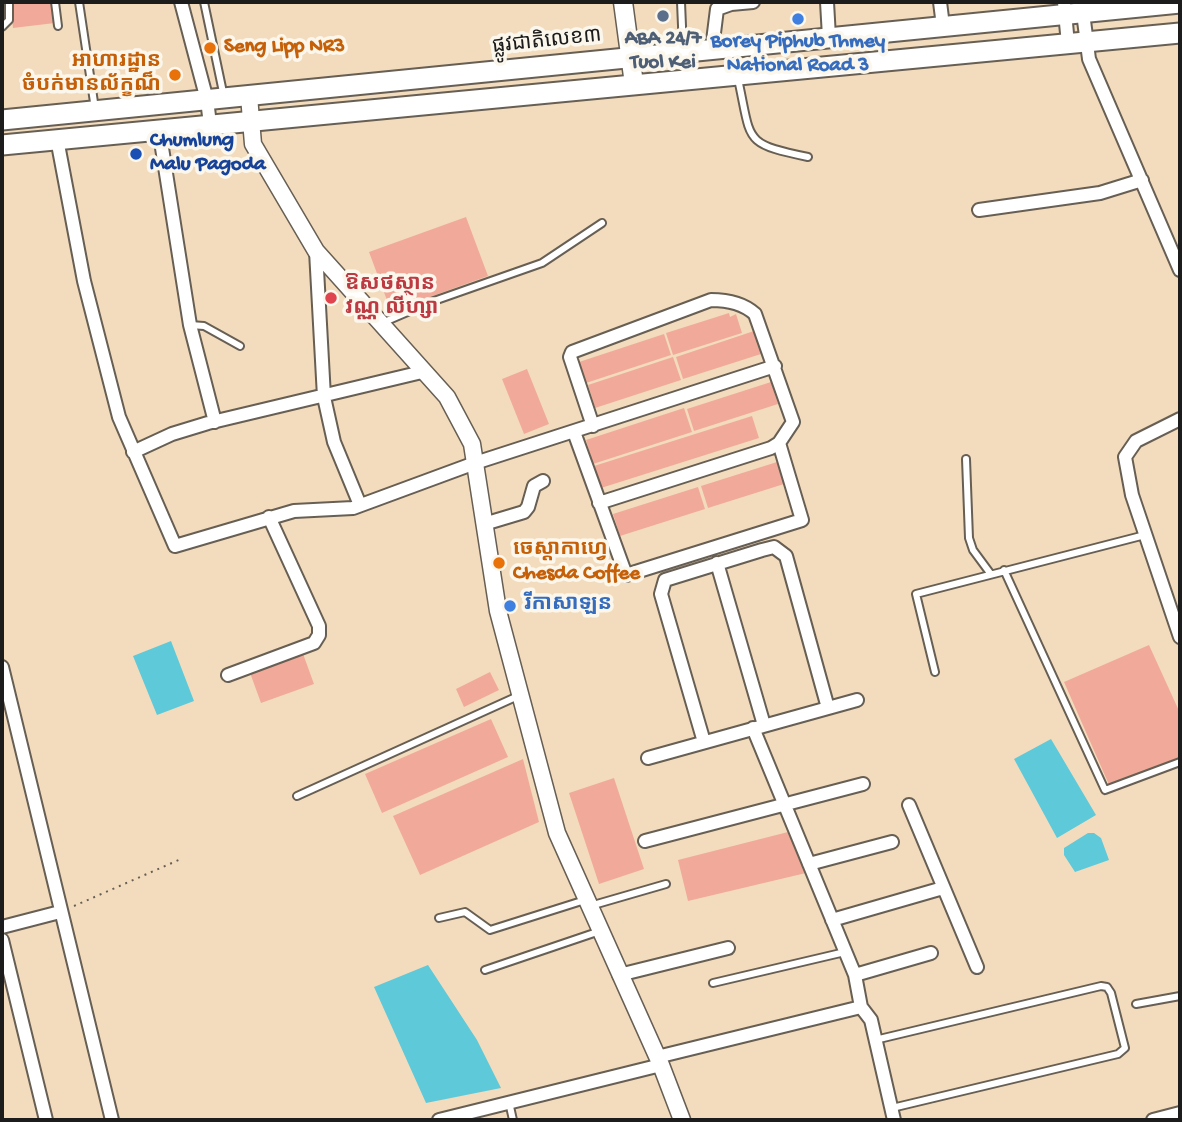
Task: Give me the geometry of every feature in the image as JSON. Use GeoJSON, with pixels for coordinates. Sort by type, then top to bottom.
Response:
{"type":"FeatureCollection","features":[{"type":"Feature","properties":{"kind":"highway","name":"ផ្លូវជាតិលេខ៣"},"geometry":{"type":"LineString","coordinates":[[2,120],[943,26],[1071,10],[1180,3]]}},
{"type":"Feature","properties":{"kind":"highway"},"geometry":{"type":"LineString","coordinates":[[2,145],[1180,33]]}},
{"type":"Feature","properties":{"kind":"main road"},"geometry":{"type":"LineString","coordinates":[[624,2],[634,84]]}},
{"type":"Feature","properties":{"kind":"street"},"geometry":{"type":"LineString","coordinates":[[181,2],[216,99],[210,124]]}},
{"type":"Feature","properties":{"kind":"street"},"geometry":{"type":"LineString","coordinates":[[712,49],[717,9],[731,4],[753,2]]}},
{"type":"Feature","properties":{"kind":"street"},"geometry":{"type":"LineString","coordinates":[[827,2],[829,37]]}},
{"type":"Feature","properties":{"kind":"street"},"geometry":{"type":"LineString","coordinates":[[940,2],[943,26]]}},
{"type":"Feature","properties":{"kind":"street"},"geometry":{"type":"LineString","coordinates":[[1071,10],[1077,44],[1088,59],[1180,270]]}},
{"type":"Feature","properties":{"kind":"street"},"geometry":{"type":"LineString","coordinates":[[249,96],[253,144],[316,251],[447,397],[472,444],[498,611],[557,833],[659,1061],[682,1120]]}},
{"type":"Feature","properties":{"kind":"street"},"geometry":{"type":"LineString","coordinates":[[159,130],[190,325],[215,422]]}},
{"type":"Feature","properties":{"kind":"street"},"geometry":{"type":"LineString","coordinates":[[57,139],[84,281],[119,417],[175,546],[185,546],[269,517],[360,505],[475,463],[775,366]]}},
{"type":"Feature","properties":{"kind":"street"},"geometry":{"type":"LineString","coordinates":[[979,210],[1100,193],[1142,180]]}},
{"type":"Feature","properties":{"kind":"street"},"geometry":{"type":"LineString","coordinates":[[316,251],[324,397],[334,442],[360,505]]}},
{"type":"Feature","properties":{"kind":"street"},"geometry":{"type":"LineString","coordinates":[[593,426],[570,357],[572,352],[703,302],[730,302],[755,314],[793,422],[779,443],[599,503]]}},
{"type":"Feature","properties":{"kind":"street"},"geometry":{"type":"LineString","coordinates":[[133,453],[172,434],[422,372]]}},
{"type":"Feature","properties":{"kind":"street"},"geometry":{"type":"LineString","coordinates":[[1180,419],[1136,441],[1125,457],[1132,495],[1180,637]]}},
{"type":"Feature","properties":{"kind":"street"},"geometry":{"type":"LineString","coordinates":[[574,432],[625,575],[802,520],[779,443]]}},
{"type":"Feature","properties":{"kind":"street"},"geometry":{"type":"LineString","coordinates":[[484,524],[524,512],[534,486],[543,481]]}},
{"type":"Feature","properties":{"kind":"street"},"geometry":{"type":"LineString","coordinates":[[228,675],[314,643],[319,635],[319,626],[269,517]]}},
{"type":"Feature","properties":{"kind":"street"},"geometry":{"type":"LineString","coordinates":[[704,742],[661,594],[664,580],[774,547],[786,556],[828,708]]}},
{"type":"Feature","properties":{"kind":"street"},"geometry":{"type":"LineString","coordinates":[[717,563],[759,727],[784,804],[855,975],[862,1007],[871,1020],[892,1114]]}},
{"type":"Feature","properties":{"kind":"street"},"geometry":{"type":"LineString","coordinates":[[2,667],[112,1120]]}},
{"type":"Feature","properties":{"kind":"street"},"geometry":{"type":"LineString","coordinates":[[648,758],[857,700]]}},
{"type":"Feature","properties":{"kind":"street"},"geometry":{"type":"LineString","coordinates":[[645,841],[863,784]]}},
{"type":"Feature","properties":{"kind":"street"},"geometry":{"type":"LineString","coordinates":[[909,805],[976,967]]}},
{"type":"Feature","properties":{"kind":"street"},"geometry":{"type":"LineString","coordinates":[[809,864],[892,842]]}},
{"type":"Feature","properties":{"kind":"street"},"geometry":{"type":"LineString","coordinates":[[832,920],[943,888]]}},
{"type":"Feature","properties":{"kind":"street"},"geometry":{"type":"LineString","coordinates":[[2,927],[60,912]]}},
{"type":"Feature","properties":{"kind":"street"},"geometry":{"type":"LineString","coordinates":[[2,940],[46,1120]]}},
{"type":"Feature","properties":{"kind":"street"},"geometry":{"type":"LineString","coordinates":[[619,975],[728,948]]}},
{"type":"Feature","properties":{"kind":"street"},"geometry":{"type":"LineString","coordinates":[[855,975],[931,953]]}},
{"type":"Feature","properties":{"kind":"street"},"geometry":{"type":"LineString","coordinates":[[439,1120],[862,1007]]}},
{"type":"Feature","properties":{"kind":"street"},"geometry":{"type":"LineString","coordinates":[[1153,1120],[1180,1113]]}},
{"type":"Feature","properties":{"kind":"lane"},"geometry":{"type":"LineString","coordinates":[[2,27],[9,20],[9,2]]}},
{"type":"Feature","properties":{"kind":"lane"},"geometry":{"type":"LineString","coordinates":[[55,2],[58,26]]}},
{"type":"Feature","properties":{"kind":"lane"},"geometry":{"type":"LineString","coordinates":[[79,2],[95,111]]}},
{"type":"Feature","properties":{"kind":"lane"},"geometry":{"type":"LineString","coordinates":[[204,2],[216,99]]}},
{"type":"Feature","properties":{"kind":"lane"},"geometry":{"type":"LineString","coordinates":[[681,2],[683,52]]}},
{"type":"Feature","properties":{"kind":"lane"},"geometry":{"type":"LineString","coordinates":[[737,77],[751,135],[759,144],[808,157]]}},
{"type":"Feature","properties":{"kind":"lane"},"geometry":{"type":"LineString","coordinates":[[381,324],[432,302],[542,263],[602,223]]}},
{"type":"Feature","properties":{"kind":"lane"},"geometry":{"type":"LineString","coordinates":[[190,325],[204,326],[240,346]]}},
{"type":"Feature","properties":{"kind":"lane"},"geometry":{"type":"LineString","coordinates":[[966,459],[968,538],[990,573]]}},
{"type":"Feature","properties":{"kind":"lane"},"geometry":{"type":"LineString","coordinates":[[935,672],[916,594],[1146,535]]}},
{"type":"Feature","properties":{"kind":"lane"},"geometry":{"type":"LineString","coordinates":[[1004,570],[1105,790],[1180,762]]}},
{"type":"Feature","properties":{"kind":"lane"},"geometry":{"type":"LineString","coordinates":[[296,796],[521,695]]}},
{"type":"Feature","properties":{"kind":"lane"},"geometry":{"type":"LineString","coordinates":[[439,918],[465,912],[474,915],[491,930],[666,884]]}},
{"type":"Feature","properties":{"kind":"lane"},"geometry":{"type":"LineString","coordinates":[[485,970],[600,931]]}},
{"type":"Feature","properties":{"kind":"lane"},"geometry":{"type":"LineString","coordinates":[[713,983],[845,952]]}},
{"type":"Feature","properties":{"kind":"lane"},"geometry":{"type":"LineString","coordinates":[[875,1040],[1101,986],[1107,987],[1111,993],[1125,1048],[1118,1054],[892,1114]]}},
{"type":"Feature","properties":{"kind":"lane"},"geometry":{"type":"LineString","coordinates":[[1136,1004],[1180,996]]}},
{"type":"Feature","properties":{"kind":"lane"},"geometry":{"type":"LineString","coordinates":[[509,1101],[513,1120]]}},
{"type":"Feature","properties":{"kind":"path"},"geometry":{"type":"LineString","coordinates":[[60,912],[181,859]]}},
{"type":"Feature","properties":{"kind":"water"},"geometry":{"type":"Polygon","coordinates":[[[171,641],[194,701],[157,715],[133,656],[171,641]]]}},
{"type":"Feature","properties":{"kind":"water"},"geometry":{"type":"Polygon","coordinates":[[[1051,739],[1096,815],[1057,838],[1014,759],[1051,739]]]}},
{"type":"Feature","properties":{"kind":"water"},"geometry":{"type":"Polygon","coordinates":[[[1088,833],[1094,833],[1101,838],[1109,860],[1075,872],[1064,855],[1064,848],[1088,833]]]}},
{"type":"Feature","properties":{"kind":"water"},"geometry":{"type":"Polygon","coordinates":[[[428,965],[477,1040],[501,1088],[426,1103],[374,987],[428,965]]]}},
{"type":"Feature","properties":{"kind":"building"},"geometry":{"type":"Polygon","coordinates":[[[10,2],[52,2],[55,23],[13,28],[10,2]]]}},
{"type":"Feature","properties":{"kind":"building"},"geometry":{"type":"Polygon","coordinates":[[[466,217],[488,276],[391,311],[369,252],[466,217]]]}},
{"type":"Feature","properties":{"kind":"building"},"geometry":{"type":"Polygon","coordinates":[[[729,313],[730,317],[736,314],[742,333],[673,355],[666,333],[729,313]]]}},
{"type":"Feature","properties":{"kind":"building"},"geometry":{"type":"Polygon","coordinates":[[[754,331],[761,354],[683,379],[676,357],[754,331]]]}},
{"type":"Feature","properties":{"kind":"building"},"geometry":{"type":"Polygon","coordinates":[[[664,334],[671,355],[586,383],[579,362],[664,334]]]}},
{"type":"Feature","properties":{"kind":"building"},"geometry":{"type":"Polygon","coordinates":[[[673,357],[681,380],[595,408],[588,385],[673,357]]]}},
{"type":"Feature","properties":{"kind":"building"},"geometry":{"type":"Polygon","coordinates":[[[527,369],[549,424],[524,434],[502,379],[527,369]]]}},
{"type":"Feature","properties":{"kind":"building"},"geometry":{"type":"Polygon","coordinates":[[[771,382],[778,404],[694,431],[687,409],[771,382]]]}},
{"type":"Feature","properties":{"kind":"building"},"geometry":{"type":"Polygon","coordinates":[[[684,408],[692,432],[593,464],[586,440],[684,408]]]}},
{"type":"Feature","properties":{"kind":"building"},"geometry":{"type":"Polygon","coordinates":[[[752,416],[759,438],[601,488],[594,466],[752,416]]]}},
{"type":"Feature","properties":{"kind":"building"},"geometry":{"type":"Polygon","coordinates":[[[777,462],[784,484],[708,508],[701,486],[777,462]]]}},
{"type":"Feature","properties":{"kind":"building"},"geometry":{"type":"Polygon","coordinates":[[[698,487],[705,509],[620,536],[613,514],[698,487]]]}},
{"type":"Feature","properties":{"kind":"building"},"geometry":{"type":"Polygon","coordinates":[[[1149,645],[1180,713],[1180,757],[1110,787],[1064,682],[1149,645]]]}},
{"type":"Feature","properties":{"kind":"building"},"geometry":{"type":"Polygon","coordinates":[[[302,651],[314,684],[261,703],[249,670],[302,651]]]}},
{"type":"Feature","properties":{"kind":"building"},"geometry":{"type":"Polygon","coordinates":[[[490,672],[499,690],[464,707],[456,689],[490,672]]]}},
{"type":"Feature","properties":{"kind":"building"},"geometry":{"type":"Polygon","coordinates":[[[491,719],[508,757],[382,813],[365,774],[491,719]]]}},
{"type":"Feature","properties":{"kind":"building"},"geometry":{"type":"Polygon","coordinates":[[[523,759],[539,822],[420,875],[393,816],[523,759]]]}},
{"type":"Feature","properties":{"kind":"building"},"geometry":{"type":"Polygon","coordinates":[[[614,778],[644,869],[599,884],[569,793],[614,778]]]}},
{"type":"Feature","properties":{"kind":"building"},"geometry":{"type":"Polygon","coordinates":[[[788,832],[806,873],[688,901],[678,860],[788,832]]]}},
{"type":"Feature","properties":{"kind":"place","name":"ABA 24/7 Tuol Kei"},"geometry":{"type":"Point","coordinates":[663,16]}},
{"type":"Feature","properties":{"kind":"place","name":"Borey Piphub Thmey National Road 3"},"geometry":{"type":"Point","coordinates":[798,19]}},
{"type":"Feature","properties":{"kind":"place","name":"Seng Lipp NR3"},"geometry":{"type":"Point","coordinates":[210,48]}},
{"type":"Feature","properties":{"kind":"place","name":"អាហារដ្ឋាន ចំបក់មានល័ក្ខណ៏"},"geometry":{"type":"Point","coordinates":[175,75]}},
{"type":"Feature","properties":{"kind":"place","name":"Chumlung Malu Pagoda"},"geometry":{"type":"Point","coordinates":[136,154]}},
{"type":"Feature","properties":{"kind":"place","name":"ឱសថស្ថាន វណ្ណ លីហ្សា"},"geometry":{"type":"Point","coordinates":[331,298]}},
{"type":"Feature","properties":{"kind":"place","name":"ចេស្ដាកាហ្វេ Chesda Coffee"},"geometry":{"type":"Point","coordinates":[499,563]}},
{"type":"Feature","properties":{"kind":"place","name":"រីកាសាឡន"},"geometry":{"type":"Point","coordinates":[510,606]}}]}
